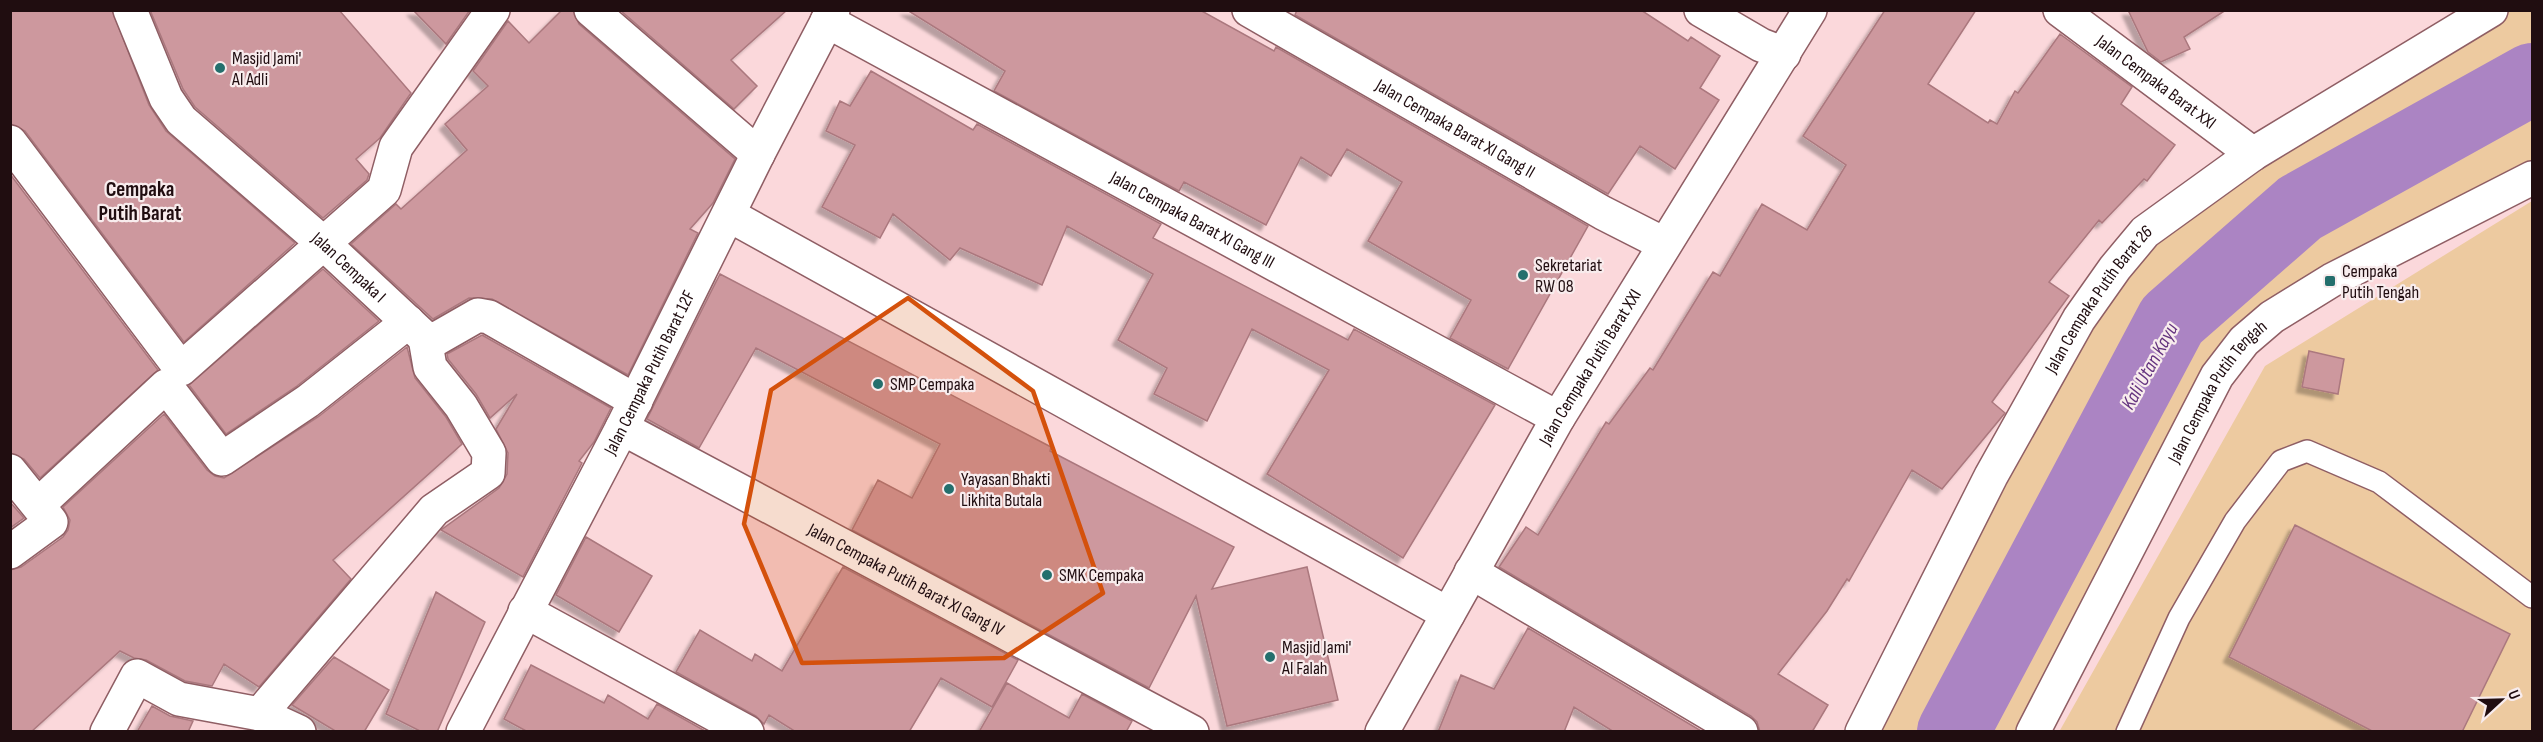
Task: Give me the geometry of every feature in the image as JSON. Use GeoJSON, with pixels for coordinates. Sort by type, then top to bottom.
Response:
{"type":"FeatureCollection","features":[{"type":"Feature","properties":{"kind":"street","name":"Jalan Cempaka I"},"geometry":{"type":"LineString","coordinates":[[130,10],[166,98],[182,120],[322,242],[416,330]]}},
{"type":"Feature","properties":{"kind":"street"},"geometry":{"type":"LineString","coordinates":[[39,504],[174,378],[289,276],[322,242],[384,190],[396,147],[493,10]]}},
{"type":"Feature","properties":{"kind":"street"},"geometry":{"type":"LineString","coordinates":[[591,10],[758,154]]}},
{"type":"Feature","properties":{"kind":"street","name":"Jalan Cempaka Barat XI Gang II"},"geometry":{"type":"LineString","coordinates":[[1249,10],[1603,213],[1664,244]]}},
{"type":"Feature","properties":{"kind":"street"},"geometry":{"type":"LineString","coordinates":[[1701,10],[1761,45],[1784,54]]}},
{"type":"Feature","properties":{"kind":"street","name":"Jalan Cempaka Putih Barat XXI"},"geometry":{"type":"LineString","coordinates":[[1382,732],[1558,418],[1810,10]]}},
{"type":"Feature","properties":{"kind":"street","name":"Jalan Cempaka Barat XXI"},"geometry":{"type":"LineString","coordinates":[[2060,10],[2253,154]]}},
{"type":"Feature","properties":{"kind":"street","name":"Jalan Cempaka Putih Barat 26"},"geometry":{"type":"LineString","coordinates":[[1863,732],[1991,476],[2079,319],[2115,268],[2145,232],[2253,154],[2490,10]]}},
{"type":"Feature","properties":{"kind":"street","name":"Jalan Cempaka Putih Barat 12F"},"geometry":{"type":"LineString","coordinates":[[463,732],[629,415],[758,154],[830,16]]}},
{"type":"Feature","properties":{"kind":"street","name":"Jalan Cempaka Barat XI Gang III"},"geometry":{"type":"LineString","coordinates":[[830,16],[1558,418]]}},
{"type":"Feature","properties":{"kind":"street"},"geometry":{"type":"LineString","coordinates":[[10,142],[174,378],[222,459],[416,330]]}},
{"type":"Feature","properties":{"kind":"street","name":"Jalan Cempaka Putih Tengah"},"geometry":{"type":"LineString","coordinates":[[2034,732],[2217,376],[2244,341],[2272,317],[2332,280],[2532,178]]}},
{"type":"Feature","properties":{"kind":"street"},"geometry":{"type":"LineString","coordinates":[[729,215],[1448,614]]}},
{"type":"Feature","properties":{"kind":"street"},"geometry":{"type":"LineString","coordinates":[[416,330],[436,339],[478,315],[489,317],[629,415]]}},
{"type":"Feature","properties":{"kind":"street"},"geometry":{"type":"LineString","coordinates":[[260,714],[434,510],[488,473],[489,453],[460,406],[430,367],[416,330]]}},
{"type":"Feature","properties":{"kind":"street","name":"Jalan Cempaka Putih Barat XI Gang IV"},"geometry":{"type":"LineString","coordinates":[[629,415],[1192,732]]}},
{"type":"Feature","properties":{"kind":"street"},"geometry":{"type":"LineString","coordinates":[[10,471],[39,504],[51,522],[10,552]]}},
{"type":"Feature","properties":{"kind":"street"},"geometry":{"type":"LineString","coordinates":[[1471,572],[1741,732]]}},
{"type":"Feature","properties":{"kind":"street"},"geometry":{"type":"LineString","coordinates":[[525,611],[747,732]]}},
{"type":"Feature","properties":{"kind":"street"},"geometry":{"type":"LineString","coordinates":[[107,732],[137,676],[179,699],[260,714],[299,732]]}},
{"type":"Feature","properties":{"kind":"lane"},"geometry":{"type":"LineString","coordinates":[[2127,732],[2179,618],[2235,521],[2281,461],[2307,451],[2379,482],[2532,597]]}},
{"type":"Feature","properties":{"kind":"highlighted area"},"geometry":{"type":"Polygon","coordinates":[[[908,298],[1033,391],[1103,593],[1004,658],[802,663],[744,524],[771,390],[908,298]]]}},
{"type":"Feature","properties":{"kind":"shaded area"},"geometry":{"type":"Polygon","coordinates":[[[2490,11],[2532,11],[2532,189],[2244,341],[2033,731],[1862,732],[2115,268],[2490,11]]]}},
{"type":"Feature","properties":{"kind":"shaded area"},"geometry":{"type":"Polygon","coordinates":[[[2532,201],[2532,731],[2059,732],[2265,366],[2532,201]]]}},
{"type":"Feature","properties":{"kind":"building"},"geometry":{"type":"Polygon","coordinates":[[[10,10],[112,10],[149,105],[166,131],[295,243],[184,342],[25,131],[10,124],[10,10]]]}},
{"type":"Feature","properties":{"kind":"building"},"geometry":{"type":"Polygon","coordinates":[[[150,10],[339,10],[411,93],[380,138],[356,159],[369,174],[367,180],[323,218],[195,107],[183,89],[150,10]]]}},
{"type":"Feature","properties":{"kind":"building"},"geometry":{"type":"Polygon","coordinates":[[[413,10],[470,10],[446,44],[413,10]]]}},
{"type":"Feature","properties":{"kind":"building"},"geometry":{"type":"Polygon","coordinates":[[[562,10],[573,10],[579,24],[735,159],[713,203],[690,229],[698,233],[628,375],[492,299],[469,298],[433,319],[351,244],[396,204],[401,209],[467,150],[445,124],[488,86],[473,71],[508,21],[529,43],[562,10]]]}},
{"type":"Feature","properties":{"kind":"building"},"geometry":{"type":"Polygon","coordinates":[[[620,10],[787,10],[731,60],[757,86],[734,109],[620,10]]]}},
{"type":"Feature","properties":{"kind":"building"},"geometry":{"type":"Polygon","coordinates":[[[907,10],[1200,10],[1274,51],[1276,47],[1588,226],[1508,369],[1450,338],[1471,300],[1368,241],[1402,182],[1347,149],[1331,176],[1301,157],[1266,225],[1184,182],[1179,191],[994,91],[1005,71],[907,10]]]}},
{"type":"Feature","properties":{"kind":"building"},"geometry":{"type":"Polygon","coordinates":[[[1297,10],[1641,10],[1688,41],[1691,37],[1720,56],[1700,88],[1719,100],[1675,169],[1640,146],[1608,194],[1295,15],[1297,10]]]}},
{"type":"Feature","properties":{"kind":"building"},"geometry":{"type":"Polygon","coordinates":[[[1885,10],[1976,10],[1928,84],[1988,123],[1990,120],[1997,124],[2015,91],[2018,93],[2060,34],[2132,87],[2121,104],[2175,145],[2147,181],[2144,179],[2102,223],[2099,220],[2049,282],[2069,296],[1992,402],[2005,413],[1942,489],[1912,470],[1849,581],[1847,579],[1827,611],[1778,674],[1828,705],[1812,732],[1760,732],[1757,722],[1751,716],[1499,567],[1526,527],[1538,535],[1606,422],[1609,424],[1650,368],[1653,370],[1713,272],[1720,276],[1762,204],[1807,230],[1846,165],[1803,136],[1885,10]]]}},
{"type":"Feature","properties":{"kind":"building"},"geometry":{"type":"Polygon","coordinates":[[[2128,10],[2226,10],[2184,37],[2190,49],[2161,62],[2148,52],[2128,10]]]}},
{"type":"Feature","properties":{"kind":"building"},"geometry":{"type":"Polygon","coordinates":[[[871,71],[973,130],[977,124],[1161,224],[1153,238],[1348,340],[1354,329],[1495,405],[1403,558],[1267,474],[1329,370],[1252,329],[1207,421],[1154,394],[1167,368],[1118,340],[1153,274],[1067,226],[1042,285],[960,248],[950,260],[893,214],[880,238],[822,207],[855,145],[826,131],[840,101],[850,106],[871,71]]]}},
{"type":"Feature","properties":{"kind":"building"},"geometry":{"type":"Polygon","coordinates":[[[10,174],[158,370],[40,478],[24,459],[10,453],[10,174]]]}},
{"type":"Feature","properties":{"kind":"building"},"geometry":{"type":"Polygon","coordinates":[[[323,269],[379,321],[297,386],[226,434],[189,385],[323,269]]]}},
{"type":"Feature","properties":{"kind":"building","name":"Yayasan Bhakti Likhita Butala"},"geometry":{"type":"Polygon","coordinates":[[[720,274],[1051,447],[1050,451],[1234,547],[1212,589],[1307,567],[1338,700],[1227,726],[1196,596],[1149,688],[852,530],[878,480],[912,498],[940,444],[756,348],[699,448],[647,419],[720,274]]]}},
{"type":"Feature","properties":{"kind":"building"},"geometry":{"type":"Polygon","coordinates":[[[482,335],[611,408],[594,442],[579,461],[582,463],[523,577],[441,530],[499,488],[507,474],[508,453],[496,429],[517,394],[490,418],[476,394],[448,359],[447,354],[482,335]]]}},
{"type":"Feature","properties":{"kind":"building"},"geometry":{"type":"Polygon","coordinates":[[[407,347],[415,378],[446,417],[462,444],[333,560],[351,579],[259,687],[224,664],[212,686],[185,681],[146,660],[134,658],[120,651],[31,732],[10,732],[10,570],[21,567],[63,537],[68,530],[70,520],[63,507],[164,414],[207,470],[215,476],[224,478],[318,417],[407,347]]]}},
{"type":"Feature","properties":{"kind":"building"},"geometry":{"type":"Polygon","coordinates":[[[2309,351],[2344,359],[2338,394],[2302,387],[2309,351]]]}},
{"type":"Feature","properties":{"kind":"building"},"geometry":{"type":"Polygon","coordinates":[[[10,502],[24,518],[10,528],[10,502]]]}},
{"type":"Feature","properties":{"kind":"building"},"geometry":{"type":"Polygon","coordinates":[[[2295,525],[2510,634],[2462,732],[2374,732],[2229,657],[2295,525]]]}},
{"type":"Feature","properties":{"kind":"building"},"geometry":{"type":"Polygon","coordinates":[[[586,537],[652,576],[619,632],[556,595],[586,537]]]}},
{"type":"Feature","properties":{"kind":"building"},"geometry":{"type":"Polygon","coordinates":[[[843,567],[1018,660],[992,707],[941,678],[909,732],[796,732],[769,715],[764,724],[756,716],[676,672],[700,630],[752,661],[755,654],[782,671],[843,567]]]}},
{"type":"Feature","properties":{"kind":"building"},"geometry":{"type":"Polygon","coordinates":[[[436,592],[485,622],[437,732],[422,732],[386,714],[436,592]]]}},
{"type":"Feature","properties":{"kind":"building"},"geometry":{"type":"Polygon","coordinates":[[[1528,628],[1703,732],[1614,732],[1574,707],[1564,732],[1438,732],[1461,675],[1494,689],[1528,628]]]}},
{"type":"Feature","properties":{"kind":"building"},"geometry":{"type":"Polygon","coordinates":[[[334,657],[389,690],[364,732],[337,732],[292,705],[334,657]]]}},
{"type":"Feature","properties":{"kind":"building"},"geometry":{"type":"Polygon","coordinates":[[[531,665],[604,703],[608,695],[648,719],[657,704],[707,732],[528,732],[504,719],[531,665]]]}},
{"type":"Feature","properties":{"kind":"building"},"geometry":{"type":"Polygon","coordinates":[[[1007,683],[1069,718],[1082,694],[1132,721],[1126,732],[979,732],[1007,683]]]}},
{"type":"Feature","properties":{"kind":"building"},"geometry":{"type":"Polygon","coordinates":[[[152,706],[170,716],[193,721],[188,732],[137,732],[152,706]]]}},
{"type":"Feature","properties":{"kind":"waterway","name":"Kali Utan Kayu"},"geometry":{"type":"LineString","coordinates":[[1953,732],[2172,320],[2300,208],[2532,79]]}},
{"type":"Feature","properties":{"kind":"place","name":"Masjid Jami' Al Adli"},"geometry":{"type":"Point","coordinates":[220,68]}},
{"type":"Feature","properties":{"kind":"place","name":"Sekretariat RW 08"},"geometry":{"type":"Point","coordinates":[1523,275]}},
{"type":"Feature","properties":{"kind":"place","name":"Cempaka Putih Tengah"},"geometry":{"type":"Point","coordinates":[2330,281]}},
{"type":"Feature","properties":{"kind":"place","name":"SMP Cempaka"},"geometry":{"type":"Point","coordinates":[878,384]}},
{"type":"Feature","properties":{"kind":"place","name":"Yayasan Bhakti Likhita Butala"},"geometry":{"type":"Point","coordinates":[949,489]}},
{"type":"Feature","properties":{"kind":"place","name":"SMK Cempaka"},"geometry":{"type":"Point","coordinates":[1047,575]}},
{"type":"Feature","properties":{"kind":"place","name":"Masjid Jami' Al Falah"},"geometry":{"type":"Point","coordinates":[1270,657]}},
{"type":"Feature","properties":{"kind":"district","name":"Cempaka Putih Barat"},"geometry":{"type":"Point","coordinates":[140,201]}}]}
